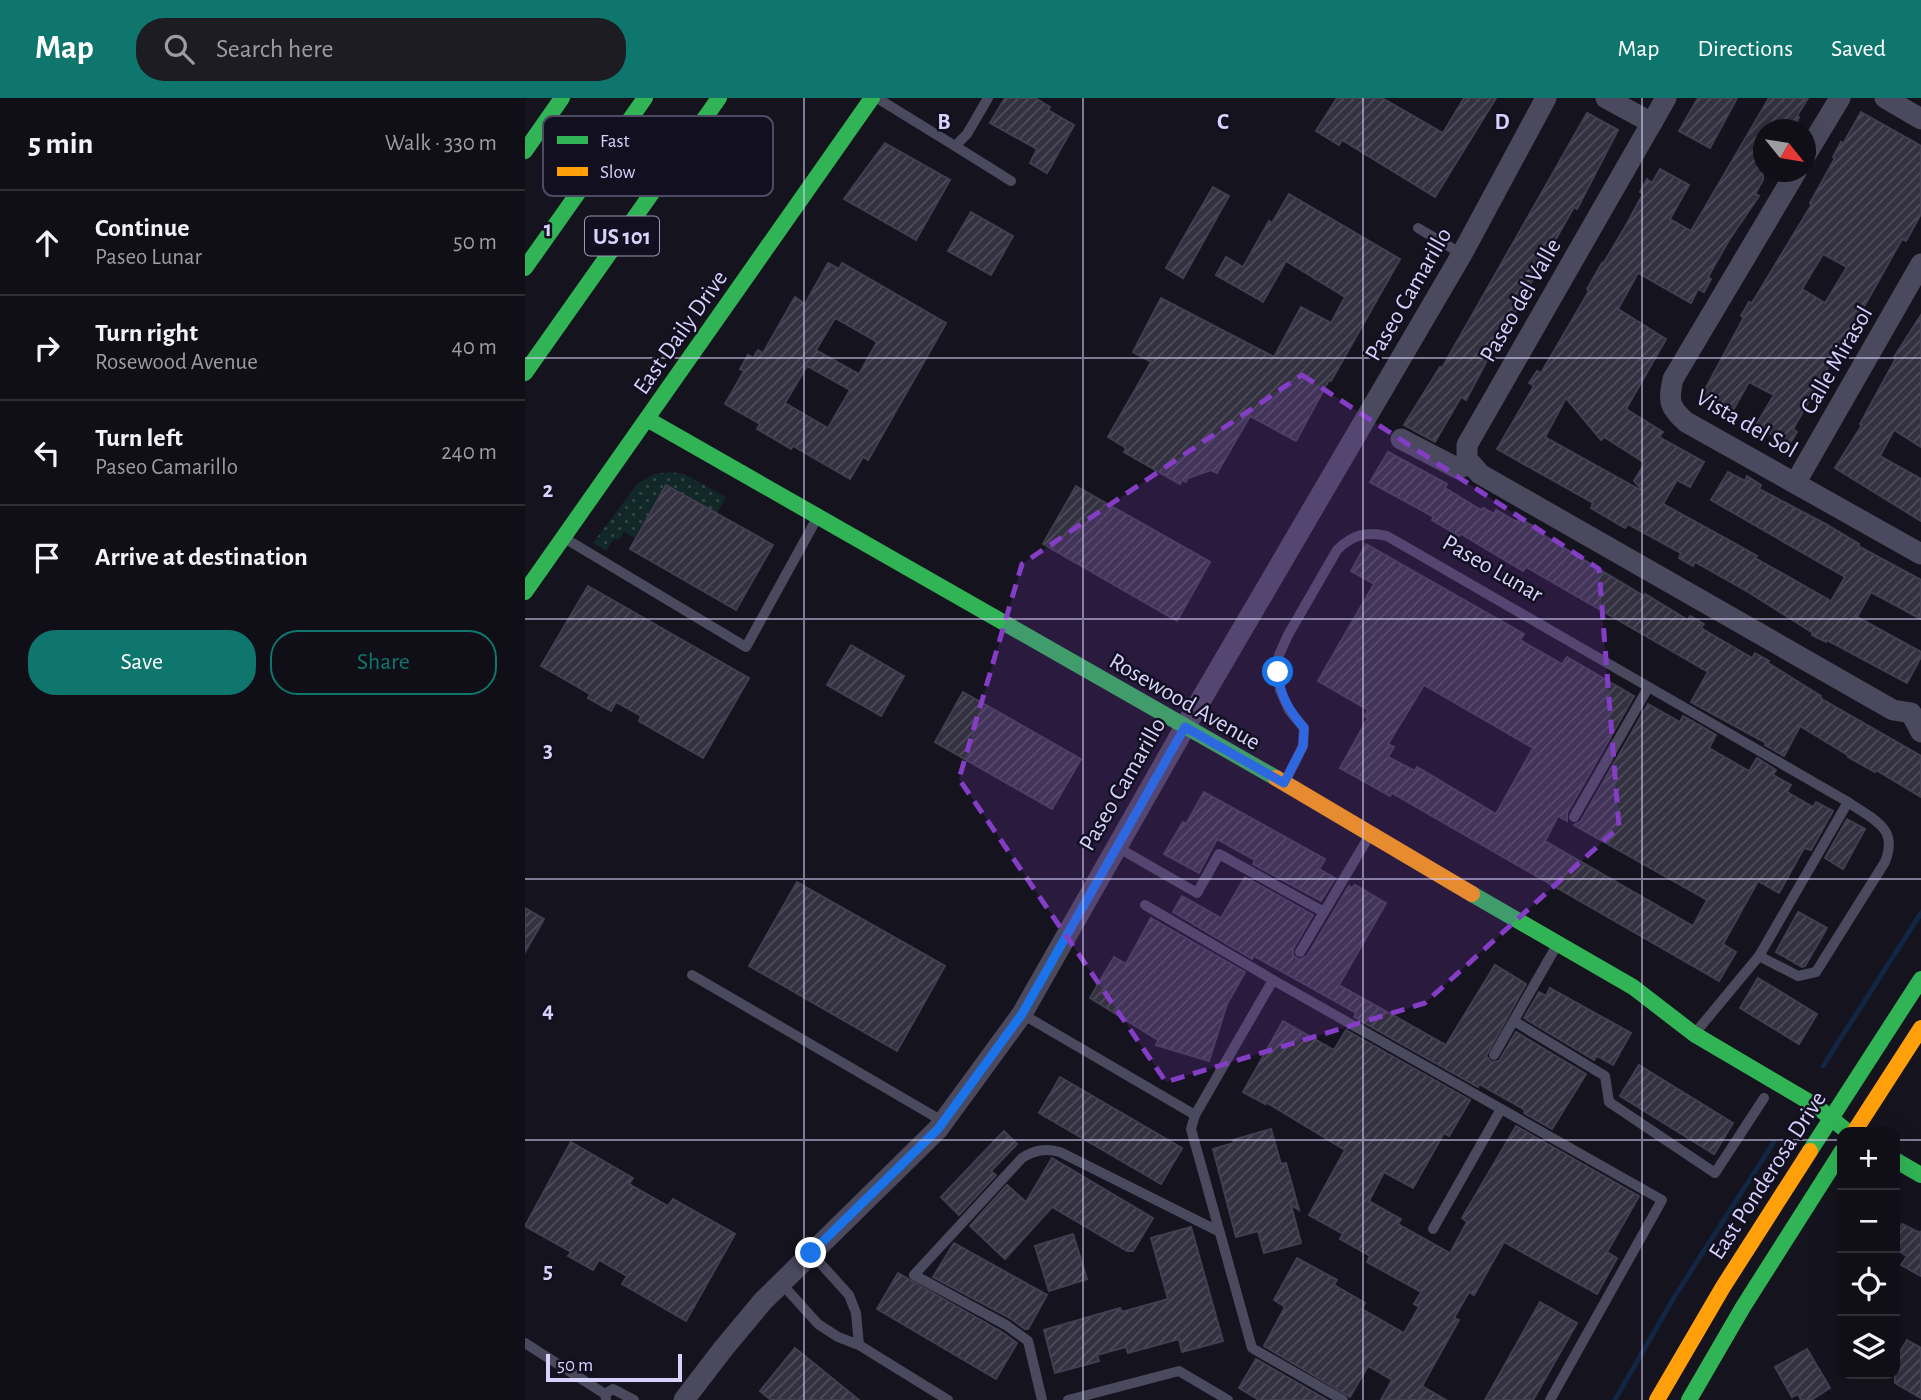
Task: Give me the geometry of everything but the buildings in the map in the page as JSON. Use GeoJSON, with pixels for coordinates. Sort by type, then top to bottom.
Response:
{"type":"FeatureCollection","features":[{"type":"Feature","properties":{"kind":"main road"},"geometry":{"type":"LineString","coordinates":[[549,116],[562,98]]}},
{"type":"Feature","properties":{"kind":"main road","name":"US 101"},"geometry":{"type":"LineString","coordinates":[[632,116],[645,98]]}},
{"type":"Feature","properties":{"kind":"main road","name":"US 101"},"geometry":{"type":"LineString","coordinates":[[706,116],[719,98]]}},
{"type":"Feature","properties":{"kind":"main road","name":"East Daily Drive"},"geometry":{"type":"LineString","coordinates":[[525,592],[874,98]]}},
{"type":"Feature","properties":{"kind":"main road"},"geometry":{"type":"LineString","coordinates":[[525,151],[543,125]]}},
{"type":"Feature","properties":{"kind":"main road","name":"US 101"},"geometry":{"type":"LineString","coordinates":[[525,268],[576,196]]}},
{"type":"Feature","properties":{"kind":"main road","name":"US 101"},"geometry":{"type":"LineString","coordinates":[[525,373],[650,196]]}},
{"type":"Feature","properties":{"kind":"main road","name":"Rosewood Avenue"},"geometry":{"type":"LineString","coordinates":[[647,419],[1284,783],[1633,987],[1694,1034],[1816,1106],[1827,1125],[1837,1131]]}},
{"type":"Feature","properties":{"kind":"main road","name":"East Ponderosa Drive"},"geometry":{"type":"LineString","coordinates":[[1657,1400],[1716,1298],[1921,978]]}},
{"type":"Feature","properties":{"kind":"main road","name":"East Ponderosa Drive"},"geometry":{"type":"LineString","coordinates":[[1857,1127],[1921,1028]]}},
{"type":"Feature","properties":{"kind":"main road","name":"Rosewood Avenue"},"geometry":{"type":"LineString","coordinates":[[1694,1034],[1725,1073]]}},
{"type":"Feature","properties":{"kind":"main road"},"geometry":{"type":"LineString","coordinates":[[1759,1095],[1779,1107]]}},
{"type":"Feature","properties":{"kind":"main road","name":"Rosewood Avenue"},"geometry":{"type":"LineString","coordinates":[[1805,1122],[1837,1128]]}},
{"type":"Feature","properties":{"kind":"main road","name":"East Ponderosa Drive"},"geometry":{"type":"LineString","coordinates":[[1689,1400],[1750,1296],[1837,1159]]}},
{"type":"Feature","properties":{"kind":"main road"},"geometry":{"type":"LineString","coordinates":[[1900,1163],[1921,1175]]}},
{"type":"Feature","properties":{"kind":"street","name":"Paseo Camarillo"},"geometry":{"type":"LineString","coordinates":[[684,1400],[723,1349],[781,1283],[944,1122],[1022,1014],[1185,727],[1462,254],[1546,98]]}},
{"type":"Feature","properties":{"kind":"street"},"geometry":{"type":"LineString","coordinates":[[1606,98],[1658,106]]}},
{"type":"Feature","properties":{"kind":"street"},"geometry":{"type":"LineString","coordinates":[[1816,138],[1840,98]]}},
{"type":"Feature","properties":{"kind":"street"},"geometry":{"type":"LineString","coordinates":[[1885,98],[1921,118]]}},
{"type":"Feature","properties":{"kind":"street","name":"Paseo del Valle"},"geometry":{"type":"LineString","coordinates":[[1470,465],[1467,446],[1658,106]]}},
{"type":"Feature","properties":{"kind":"street","name":"Vista del Sol"},"geometry":{"type":"LineString","coordinates":[[1790,182],[1673,379],[1670,403],[1686,422],[1921,554]]}},
{"type":"Feature","properties":{"kind":"street","name":"Calle Mirasol"},"geometry":{"type":"LineString","coordinates":[[1796,482],[1921,264]]}},
{"type":"Feature","properties":{"kind":"street"},"geometry":{"type":"LineString","coordinates":[[1401,439],[1457,468],[1470,465],[1491,480],[1893,710],[1916,710],[1921,732]]}},
{"type":"Feature","properties":{"kind":"lane"},"geometry":{"type":"LineString","coordinates":[[874,98],[1011,181]]}},
{"type":"Feature","properties":{"kind":"lane"},"geometry":{"type":"LineString","coordinates":[[955,146],[967,134],[988,98]]}},
{"type":"Feature","properties":{"kind":"lane"},"geometry":{"type":"LineString","coordinates":[[1418,228],[1462,254]]}},
{"type":"Feature","properties":{"kind":"lane"},"geometry":{"type":"LineString","coordinates":[[564,538],[746,647],[817,517]]}},
{"type":"Feature","properties":{"kind":"lane","name":"Paseo Lunar"},"geometry":{"type":"LineString","coordinates":[[1284,783],[1303,746],[1304,728],[1289,710],[1280,690],[1279,654],[1337,550],[1357,535],[1374,533],[1387,536],[1848,802],[1882,826],[1889,834],[1890,850],[1885,862],[1816,972],[1798,976],[1759,956]]}},
{"type":"Feature","properties":{"kind":"lane"},"geometry":{"type":"LineString","coordinates":[[1574,817],[1649,688]]}},
{"type":"Feature","properties":{"kind":"lane"},"geometry":{"type":"LineString","coordinates":[[1694,1034],[1759,956],[1848,802]]}},
{"type":"Feature","properties":{"kind":"lane"},"geometry":{"type":"LineString","coordinates":[[1300,952],[1370,835]]}},
{"type":"Feature","properties":{"kind":"lane"},"geometry":{"type":"LineString","coordinates":[[1117,847],[1197,893],[1219,854],[1324,912]]}},
{"type":"Feature","properties":{"kind":"lane"},"geometry":{"type":"LineString","coordinates":[[1145,905],[1662,1200],[1550,1400]]}},
{"type":"Feature","properties":{"kind":"lane"},"geometry":{"type":"LineString","coordinates":[[1494,1055],[1558,943]]}},
{"type":"Feature","properties":{"kind":"lane"},"geometry":{"type":"LineString","coordinates":[[692,975],[944,1122]]}},
{"type":"Feature","properties":{"kind":"lane"},"geometry":{"type":"LineString","coordinates":[[1273,980],[1195,1115],[1191,1129],[1252,1348],[1343,1400]]}},
{"type":"Feature","properties":{"kind":"lane"},"geometry":{"type":"LineString","coordinates":[[1022,1014],[1195,1115]]}},
{"type":"Feature","properties":{"kind":"lane"},"geometry":{"type":"LineString","coordinates":[[1514,1021],[1605,1076],[1609,1102],[1716,1173],[1759,1095]]}},
{"type":"Feature","properties":{"kind":"lane"},"geometry":{"type":"LineString","coordinates":[[1433,1229],[1501,1109]]}},
{"type":"Feature","properties":{"kind":"lane"},"geometry":{"type":"LineString","coordinates":[[1042,1400],[1028,1341],[1006,1325],[914,1275],[1022,1158],[1035,1150],[1049,1149],[1060,1152],[1218,1231]]}},
{"type":"Feature","properties":{"kind":"lane"},"geometry":{"type":"LineString","coordinates":[[811,1253],[849,1295],[856,1312],[859,1345]]}},
{"type":"Feature","properties":{"kind":"lane"},"geometry":{"type":"LineString","coordinates":[[781,1283],[818,1324],[838,1337],[859,1345],[948,1400]]}},
{"type":"Feature","properties":{"kind":"lane"},"geometry":{"type":"LineString","coordinates":[[525,1343],[605,1397],[613,1389],[634,1400]]}},
{"type":"Feature","properties":{"kind":"lane"},"geometry":{"type":"LineString","coordinates":[[1068,1400],[1179,1371],[1228,1400]]}},
{"type":"Feature","properties":{"kind":"highlighted area"},"geometry":{"type":"Polygon","coordinates":[[[1302,375],[1599,569],[1619,827],[1425,1003],[1166,1082],[959,779],[1022,564],[1302,375]]]}},
{"type":"Feature","properties":{"kind":"green space"},"geometry":{"type":"Polygon","coordinates":[[[654,474],[684,474],[726,497],[717,513],[666,484],[635,538],[624,532],[619,540],[614,539],[606,551],[593,543],[638,483],[654,474]]]}},
{"type":"Feature","properties":{"kind":"waterway"},"geometry":{"type":"LineString","coordinates":[[1823,1066],[1921,913]]}},
{"type":"Feature","properties":{"kind":"waterway"},"geometry":{"type":"LineString","coordinates":[[1615,1400],[1673,1299],[1774,1142]]}},
{"type":"Feature","properties":{"kind":"traffic: fast"},"geometry":{"type":"LineString","coordinates":[[549,116],[562,98]]}},
{"type":"Feature","properties":{"kind":"traffic: fast"},"geometry":{"type":"LineString","coordinates":[[632,116],[645,98]]}},
{"type":"Feature","properties":{"kind":"traffic: fast"},"geometry":{"type":"LineString","coordinates":[[706,116],[719,98]]}},
{"type":"Feature","properties":{"kind":"traffic: fast"},"geometry":{"type":"LineString","coordinates":[[525,592],[872,98]]}},
{"type":"Feature","properties":{"kind":"traffic: fast"},"geometry":{"type":"LineString","coordinates":[[525,151],[543,125]]}},
{"type":"Feature","properties":{"kind":"traffic: fast"},"geometry":{"type":"LineString","coordinates":[[525,268],[576,196]]}},
{"type":"Feature","properties":{"kind":"traffic: fast"},"geometry":{"type":"LineString","coordinates":[[525,373],[650,196]]}},
{"type":"Feature","properties":{"kind":"traffic: fast"},"geometry":{"type":"LineString","coordinates":[[647,419],[1276,778]]}},
{"type":"Feature","properties":{"kind":"traffic: fast"},"geometry":{"type":"LineString","coordinates":[[1472,894],[1633,987],[1694,1034],[1816,1106],[1842,1127]]}},
{"type":"Feature","properties":{"kind":"traffic: fast"},"geometry":{"type":"LineString","coordinates":[[1810,1151],[1921,979]]}},
{"type":"Feature","properties":{"kind":"traffic: fast"},"geometry":{"type":"LineString","coordinates":[[1689,1400],[1743,1307],[1837,1159]]}},
{"type":"Feature","properties":{"kind":"traffic: fast"},"geometry":{"type":"LineString","coordinates":[[1900,1163],[1921,1175]]}},
{"type":"Feature","properties":{"kind":"traffic: slow"},"geometry":{"type":"LineString","coordinates":[[1276,778],[1472,894]]}},
{"type":"Feature","properties":{"kind":"traffic: slow"},"geometry":{"type":"LineString","coordinates":[[1857,1127],[1921,1028]]}},
{"type":"Feature","properties":{"kind":"traffic: slow"},"geometry":{"type":"LineString","coordinates":[[1657,1400],[1723,1287],[1810,1151]]}},
{"type":"Feature","properties":{"kind":"route"},"geometry":{"type":"LineString","coordinates":[[811,1253],[938,1129],[992,1058],[1022,1014],[1185,727],[1284,783],[1303,746],[1304,728],[1289,710],[1280,690],[1278,672]]}}]}
